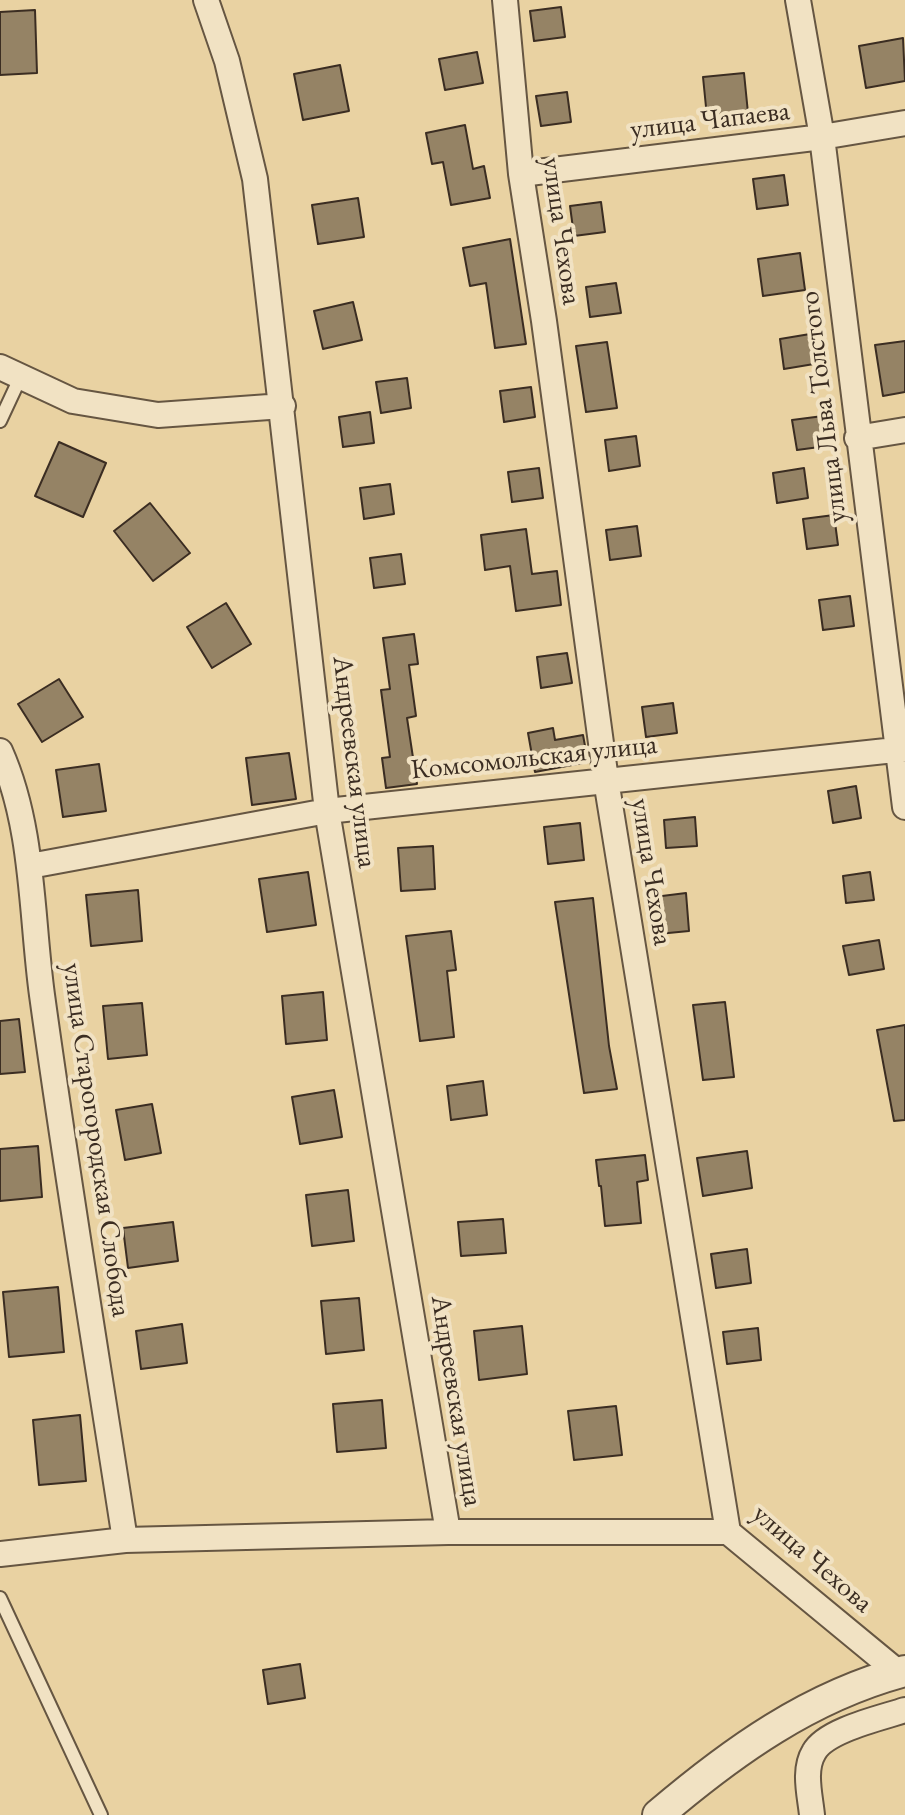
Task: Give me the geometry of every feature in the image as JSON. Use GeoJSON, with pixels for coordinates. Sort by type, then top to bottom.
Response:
{"type":"FeatureCollection","features":[{"type":"Feature","properties":{"kind":"street","name":"Андреевская улица"},"geometry":{"type":"LineString","coordinates":[[206,0],[227,61],[255,179],[327,811],[448,1532]]}},
{"type":"Feature","properties":{"kind":"street","name":"улица Чехова"},"geometry":{"type":"LineString","coordinates":[[505,0],[521,174],[606,780],[728,1532],[902,1672]]}},
{"type":"Feature","properties":{"kind":"street","name":"улица Льва Толстого"},"geometry":{"type":"LineString","coordinates":[[798,0],[822,137],[857,438],[901,750],[905,807]]}},
{"type":"Feature","properties":{"kind":"street","name":"улица Чапаева"},"geometry":{"type":"LineString","coordinates":[[521,174],[822,137],[905,123]]}},
{"type":"Feature","properties":{"kind":"street"},"geometry":{"type":"LineString","coordinates":[[11,372],[73,401],[158,415],[283,406]]}},
{"type":"Feature","properties":{"kind":"street"},"geometry":{"type":"LineString","coordinates":[[857,438],[905,430]]}},
{"type":"Feature","properties":{"kind":"street","name":"Комсомольская улица"},"geometry":{"type":"LineString","coordinates":[[30,866],[327,811],[901,750]]}},
{"type":"Feature","properties":{"kind":"street","name":"улица Старогородская Слобода"},"geometry":{"type":"LineString","coordinates":[[0,751],[9,772],[30,866],[42,992],[125,1540]]}},
{"type":"Feature","properties":{"kind":"street"},"geometry":{"type":"LineString","coordinates":[[0,1554],[125,1540],[448,1532],[728,1532]]}},
{"type":"Feature","properties":{"kind":"street"},"geometry":{"type":"LineString","coordinates":[[658,1815],[756,1739],[812,1705],[902,1672]]}},
{"type":"Feature","properties":{"kind":"street"},"geometry":{"type":"LineString","coordinates":[[812,1815],[808,1775],[814,1751],[837,1733],[905,1710]]}},
{"type":"Feature","properties":{"kind":"lane"},"geometry":{"type":"LineString","coordinates":[[0,421],[11,372]]}},
{"type":"Feature","properties":{"kind":"lane"},"geometry":{"type":"LineString","coordinates":[[0,1598],[101,1815]]}},
{"type":"Feature","properties":{"kind":"building"},"geometry":{"type":"Polygon","coordinates":[[[561,7],[565,37],[534,41],[530,11],[561,7]]]}},
{"type":"Feature","properties":{"kind":"building"},"geometry":{"type":"Polygon","coordinates":[[[35,10],[37,73],[0,75],[0,12],[35,10]]]}},
{"type":"Feature","properties":{"kind":"building"},"geometry":{"type":"Polygon","coordinates":[[[903,38],[905,81],[866,88],[859,46],[903,38]]]}},
{"type":"Feature","properties":{"kind":"building"},"geometry":{"type":"Polygon","coordinates":[[[477,52],[483,83],[445,90],[439,59],[477,52]]]}},
{"type":"Feature","properties":{"kind":"building"},"geometry":{"type":"Polygon","coordinates":[[[340,65],[349,111],[303,120],[294,74],[340,65]]]}},
{"type":"Feature","properties":{"kind":"building"},"geometry":{"type":"Polygon","coordinates":[[[744,73],[748,113],[707,117],[703,77],[744,73]]]}},
{"type":"Feature","properties":{"kind":"building"},"geometry":{"type":"Polygon","coordinates":[[[567,92],[571,122],[541,126],[536,96],[567,92]]]}},
{"type":"Feature","properties":{"kind":"building"},"geometry":{"type":"Polygon","coordinates":[[[465,125],[473,169],[484,166],[490,198],[451,205],[443,162],[432,164],[426,133],[465,125]]]}},
{"type":"Feature","properties":{"kind":"building"},"geometry":{"type":"Polygon","coordinates":[[[784,175],[788,205],[757,209],[753,179],[784,175]]]}},
{"type":"Feature","properties":{"kind":"building"},"geometry":{"type":"Polygon","coordinates":[[[358,198],[364,237],[318,244],[312,205],[358,198]]]}},
{"type":"Feature","properties":{"kind":"building"},"geometry":{"type":"Polygon","coordinates":[[[601,202],[605,232],[574,236],[570,206],[601,202]]]}},
{"type":"Feature","properties":{"kind":"building"},"geometry":{"type":"Polygon","coordinates":[[[510,239],[526,344],[495,348],[486,283],[470,286],[463,248],[510,239]]]}},
{"type":"Feature","properties":{"kind":"building"},"geometry":{"type":"Polygon","coordinates":[[[800,253],[805,290],[763,296],[758,259],[800,253]]]}},
{"type":"Feature","properties":{"kind":"building"},"geometry":{"type":"Polygon","coordinates":[[[616,283],[621,313],[590,317],[586,287],[616,283]]]}},
{"type":"Feature","properties":{"kind":"building"},"geometry":{"type":"Polygon","coordinates":[[[353,302],[362,340],[323,349],[314,311],[353,302]]]}},
{"type":"Feature","properties":{"kind":"building"},"geometry":{"type":"Polygon","coordinates":[[[810,334],[814,364],[784,369],[780,339],[810,334]]]}},
{"type":"Feature","properties":{"kind":"building"},"geometry":{"type":"Polygon","coordinates":[[[905,341],[905,392],[883,396],[875,345],[905,341]]]}},
{"type":"Feature","properties":{"kind":"building"},"geometry":{"type":"Polygon","coordinates":[[[607,342],[617,408],[586,412],[576,346],[607,342]]]}},
{"type":"Feature","properties":{"kind":"building"},"geometry":{"type":"Polygon","coordinates":[[[407,378],[411,408],[381,413],[376,382],[407,378]]]}},
{"type":"Feature","properties":{"kind":"building"},"geometry":{"type":"Polygon","coordinates":[[[531,387],[535,417],[504,422],[500,391],[531,387]]]}},
{"type":"Feature","properties":{"kind":"building"},"geometry":{"type":"Polygon","coordinates":[[[370,412],[374,443],[343,447],[339,417],[370,412]]]}},
{"type":"Feature","properties":{"kind":"building"},"geometry":{"type":"Polygon","coordinates":[[[823,416],[827,446],[797,450],[792,420],[823,416]]]}},
{"type":"Feature","properties":{"kind":"building"},"geometry":{"type":"Polygon","coordinates":[[[636,436],[640,466],[609,471],[605,440],[636,436]]]}},
{"type":"Feature","properties":{"kind":"building"},"geometry":{"type":"Polygon","coordinates":[[[59,442],[106,463],[83,517],[35,496],[59,442]]]}},
{"type":"Feature","properties":{"kind":"building"},"geometry":{"type":"Polygon","coordinates":[[[539,468],[543,498],[512,502],[508,472],[539,468]]]}},
{"type":"Feature","properties":{"kind":"building"},"geometry":{"type":"Polygon","coordinates":[[[804,468],[808,498],[777,503],[773,473],[804,468]]]}},
{"type":"Feature","properties":{"kind":"building"},"geometry":{"type":"Polygon","coordinates":[[[390,484],[394,514],[364,519],[360,488],[390,484]]]}},
{"type":"Feature","properties":{"kind":"building"},"geometry":{"type":"Polygon","coordinates":[[[150,503],[190,553],[153,581],[114,531],[150,503]]]}},
{"type":"Feature","properties":{"kind":"building"},"geometry":{"type":"Polygon","coordinates":[[[834,515],[838,545],[807,549],[803,519],[834,515]]]}},
{"type":"Feature","properties":{"kind":"building"},"geometry":{"type":"Polygon","coordinates":[[[637,526],[641,556],[610,560],[606,530],[637,526]]]}},
{"type":"Feature","properties":{"kind":"building"},"geometry":{"type":"Polygon","coordinates":[[[526,529],[532,574],[557,571],[561,605],[516,611],[510,566],[485,570],[481,535],[526,529]]]}},
{"type":"Feature","properties":{"kind":"building"},"geometry":{"type":"Polygon","coordinates":[[[401,554],[405,584],[374,588],[370,558],[401,554]]]}},
{"type":"Feature","properties":{"kind":"building"},"geometry":{"type":"Polygon","coordinates":[[[850,596],[854,626],[823,630],[819,600],[850,596]]]}},
{"type":"Feature","properties":{"kind":"building"},"geometry":{"type":"Polygon","coordinates":[[[226,603],[251,644],[212,668],[187,627],[226,603]]]}},
{"type":"Feature","properties":{"kind":"building"},"geometry":{"type":"Polygon","coordinates":[[[414,634],[418,664],[409,665],[416,716],[407,718],[417,784],[386,788],[382,758],[390,757],[381,690],[390,689],[383,638],[414,634]]]}},
{"type":"Feature","properties":{"kind":"building"},"geometry":{"type":"Polygon","coordinates":[[[567,653],[572,683],[541,688],[537,657],[567,653]]]}},
{"type":"Feature","properties":{"kind":"building"},"geometry":{"type":"Polygon","coordinates":[[[59,679],[83,717],[42,742],[18,704],[59,679]]]}},
{"type":"Feature","properties":{"kind":"building"},"geometry":{"type":"Polygon","coordinates":[[[673,703],[677,733],[646,737],[642,707],[673,703]]]}},
{"type":"Feature","properties":{"kind":"building"},"geometry":{"type":"Polygon","coordinates":[[[553,728],[555,740],[583,735],[588,762],[535,772],[528,733],[553,728]]]}},
{"type":"Feature","properties":{"kind":"building"},"geometry":{"type":"Polygon","coordinates":[[[289,753],[296,799],[252,805],[246,758],[289,753]]]}},
{"type":"Feature","properties":{"kind":"building"},"geometry":{"type":"Polygon","coordinates":[[[99,764],[106,811],[63,817],[56,770],[99,764]]]}},
{"type":"Feature","properties":{"kind":"building"},"geometry":{"type":"Polygon","coordinates":[[[856,786],[861,818],[833,823],[828,791],[856,786]]]}},
{"type":"Feature","properties":{"kind":"building"},"geometry":{"type":"Polygon","coordinates":[[[695,817],[697,846],[666,848],[664,820],[695,817]]]}},
{"type":"Feature","properties":{"kind":"building"},"geometry":{"type":"Polygon","coordinates":[[[580,823],[584,860],[548,864],[544,827],[580,823]]]}},
{"type":"Feature","properties":{"kind":"building"},"geometry":{"type":"Polygon","coordinates":[[[433,846],[435,889],[401,891],[398,848],[433,846]]]}},
{"type":"Feature","properties":{"kind":"building"},"geometry":{"type":"Polygon","coordinates":[[[308,872],[316,925],[267,932],[259,879],[308,872]]]}},
{"type":"Feature","properties":{"kind":"building"},"geometry":{"type":"Polygon","coordinates":[[[870,872],[874,900],[846,903],[843,876],[870,872]]]}},
{"type":"Feature","properties":{"kind":"building"},"geometry":{"type":"Polygon","coordinates":[[[138,890],[142,941],[91,946],[86,895],[138,890]]]}},
{"type":"Feature","properties":{"kind":"building"},"geometry":{"type":"Polygon","coordinates":[[[686,893],[689,931],[658,934],[654,897],[686,893]]]}},
{"type":"Feature","properties":{"kind":"building"},"geometry":{"type":"Polygon","coordinates":[[[593,898],[609,1046],[617,1089],[584,1093],[555,902],[593,898]]]}},
{"type":"Feature","properties":{"kind":"building"},"geometry":{"type":"Polygon","coordinates":[[[451,931],[456,970],[447,971],[454,1037],[420,1041],[406,936],[451,931]]]}},
{"type":"Feature","properties":{"kind":"building"},"geometry":{"type":"Polygon","coordinates":[[[879,940],[884,969],[849,975],[843,946],[879,940]]]}},
{"type":"Feature","properties":{"kind":"building"},"geometry":{"type":"Polygon","coordinates":[[[323,992],[327,1040],[286,1044],[282,996],[323,992]]]}},
{"type":"Feature","properties":{"kind":"building"},"geometry":{"type":"Polygon","coordinates":[[[725,1002],[734,1077],[703,1080],[693,1005],[725,1002]]]}},
{"type":"Feature","properties":{"kind":"building"},"geometry":{"type":"Polygon","coordinates":[[[142,1003],[147,1055],[108,1059],[103,1006],[142,1003]]]}},
{"type":"Feature","properties":{"kind":"building"},"geometry":{"type":"Polygon","coordinates":[[[19,1019],[25,1072],[0,1074],[0,1021],[19,1019]]]}},
{"type":"Feature","properties":{"kind":"building"},"geometry":{"type":"Polygon","coordinates":[[[905,1025],[905,1120],[894,1121],[877,1030],[905,1025]]]}},
{"type":"Feature","properties":{"kind":"building"},"geometry":{"type":"Polygon","coordinates":[[[483,1081],[487,1115],[451,1120],[447,1086],[483,1081]]]}},
{"type":"Feature","properties":{"kind":"building"},"geometry":{"type":"Polygon","coordinates":[[[334,1090],[342,1137],[300,1144],[292,1097],[334,1090]]]}},
{"type":"Feature","properties":{"kind":"building"},"geometry":{"type":"Polygon","coordinates":[[[152,1104],[161,1153],[125,1160],[116,1110],[152,1104]]]}},
{"type":"Feature","properties":{"kind":"building"},"geometry":{"type":"Polygon","coordinates":[[[38,1146],[42,1197],[0,1201],[0,1149],[38,1146]]]}},
{"type":"Feature","properties":{"kind":"building"},"geometry":{"type":"Polygon","coordinates":[[[747,1151],[752,1188],[703,1196],[697,1158],[747,1151]]]}},
{"type":"Feature","properties":{"kind":"building"},"geometry":{"type":"Polygon","coordinates":[[[645,1155],[648,1180],[637,1182],[641,1223],[605,1226],[596,1160],[645,1155]]]}},
{"type":"Feature","properties":{"kind":"building"},"geometry":{"type":"Polygon","coordinates":[[[348,1190],[354,1241],[312,1246],[306,1195],[348,1190]]]}},
{"type":"Feature","properties":{"kind":"building"},"geometry":{"type":"Polygon","coordinates":[[[503,1219],[506,1253],[461,1256],[458,1222],[503,1219]]]}},
{"type":"Feature","properties":{"kind":"building"},"geometry":{"type":"Polygon","coordinates":[[[173,1222],[178,1261],[128,1268],[123,1228],[173,1222]]]}},
{"type":"Feature","properties":{"kind":"building"},"geometry":{"type":"Polygon","coordinates":[[[747,1249],[751,1283],[716,1288],[711,1254],[747,1249]]]}},
{"type":"Feature","properties":{"kind":"building"},"geometry":{"type":"Polygon","coordinates":[[[58,1287],[64,1352],[9,1357],[3,1292],[58,1287]]]}},
{"type":"Feature","properties":{"kind":"building"},"geometry":{"type":"Polygon","coordinates":[[[359,1298],[364,1350],[326,1354],[321,1301],[359,1298]]]}},
{"type":"Feature","properties":{"kind":"building"},"geometry":{"type":"Polygon","coordinates":[[[182,1324],[187,1363],[141,1369],[136,1331],[182,1324]]]}},
{"type":"Feature","properties":{"kind":"building"},"geometry":{"type":"Polygon","coordinates":[[[522,1326],[527,1374],[479,1380],[474,1331],[522,1326]]]}},
{"type":"Feature","properties":{"kind":"building"},"geometry":{"type":"Polygon","coordinates":[[[758,1328],[761,1360],[727,1364],[723,1332],[758,1328]]]}},
{"type":"Feature","properties":{"kind":"building"},"geometry":{"type":"Polygon","coordinates":[[[382,1400],[386,1448],[337,1452],[333,1404],[382,1400]]]}},
{"type":"Feature","properties":{"kind":"building"},"geometry":{"type":"Polygon","coordinates":[[[616,1406],[622,1455],[574,1460],[568,1411],[616,1406]]]}},
{"type":"Feature","properties":{"kind":"building"},"geometry":{"type":"Polygon","coordinates":[[[80,1415],[86,1481],[39,1485],[33,1420],[80,1415]]]}},
{"type":"Feature","properties":{"kind":"building"},"geometry":{"type":"Polygon","coordinates":[[[300,1664],[305,1698],[268,1704],[263,1670],[300,1664]]]}}]}
